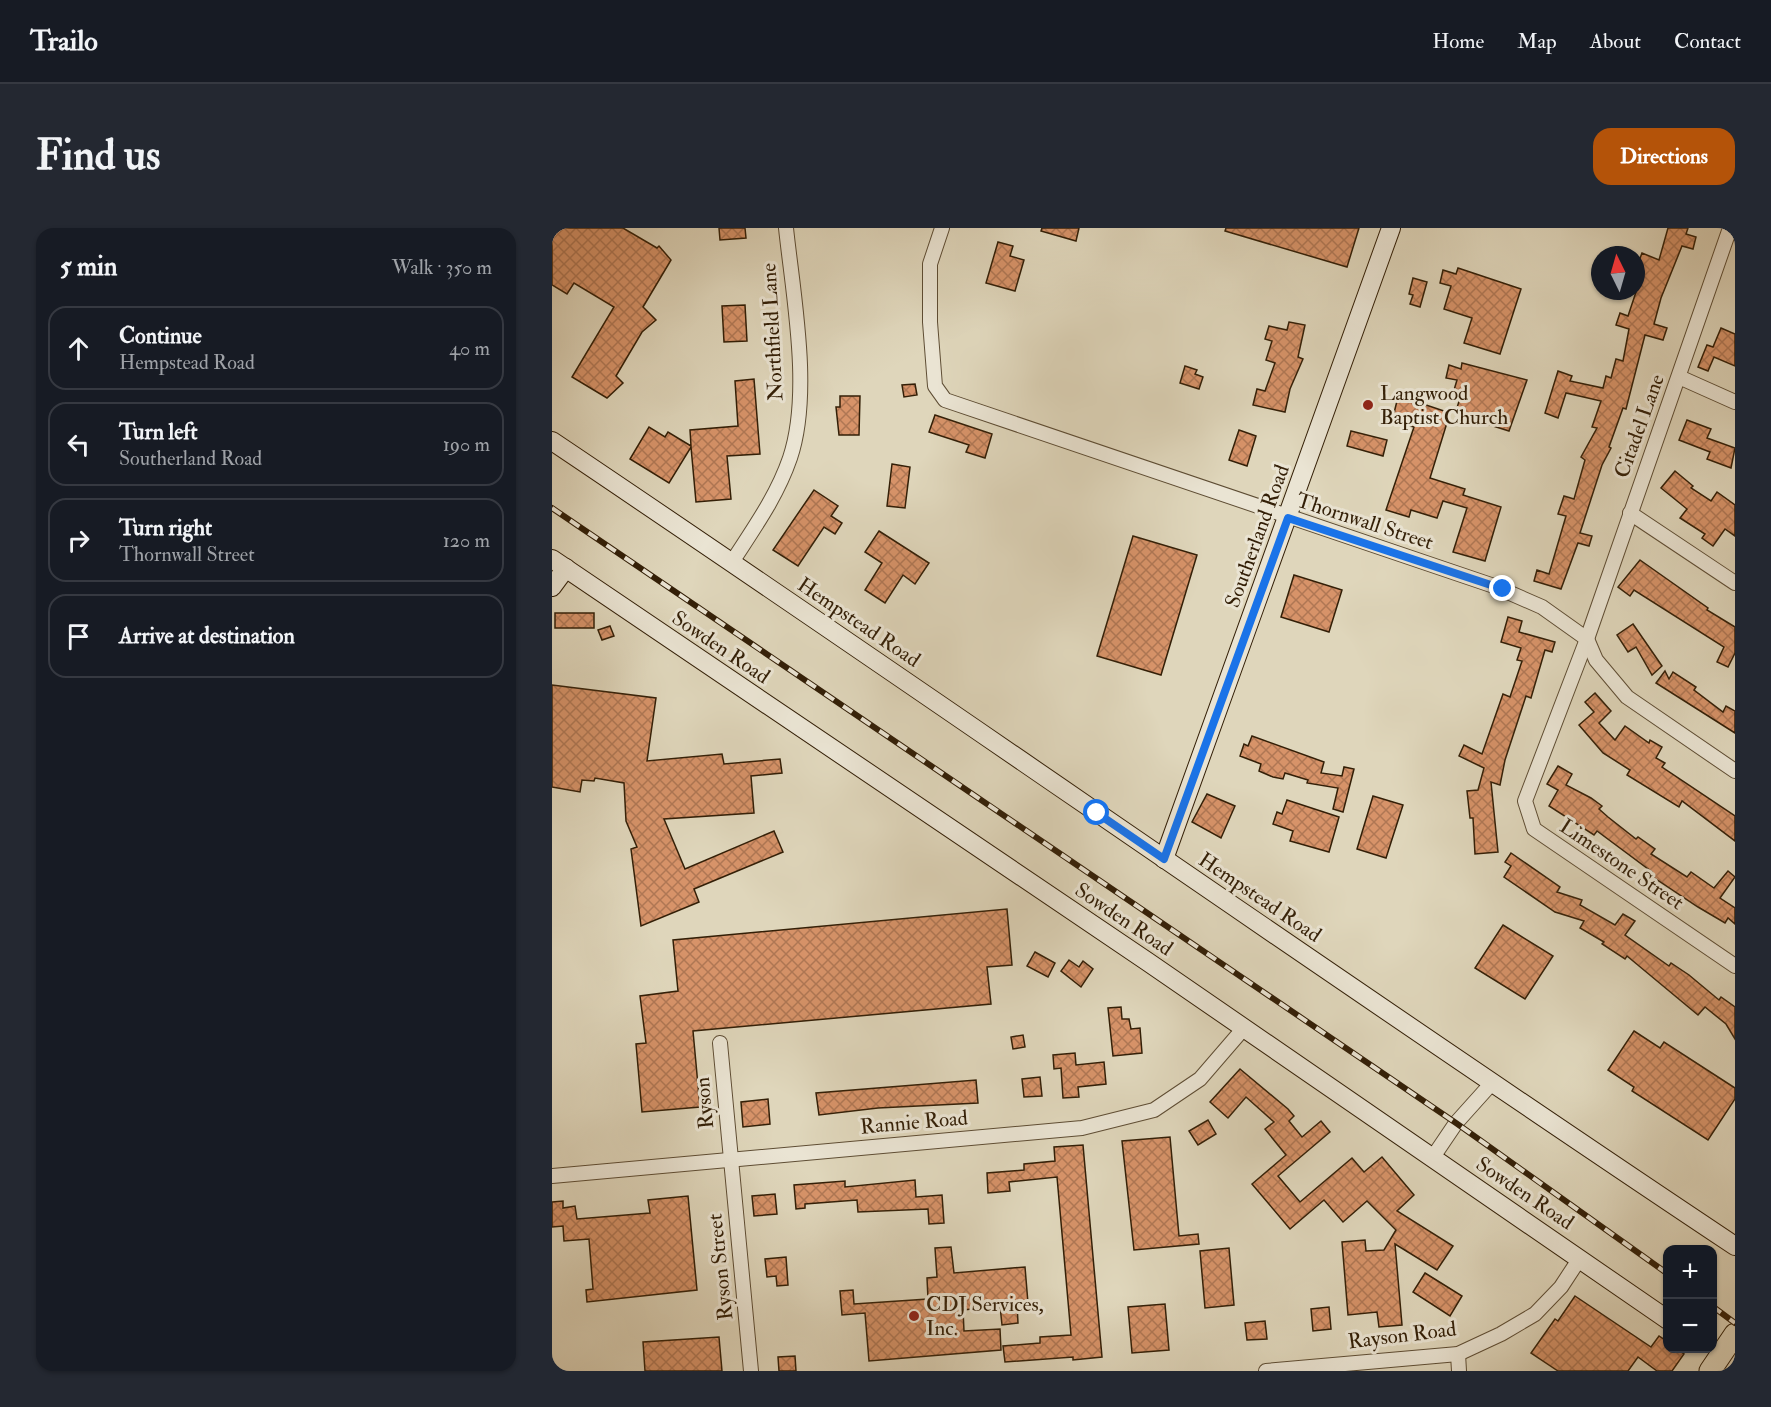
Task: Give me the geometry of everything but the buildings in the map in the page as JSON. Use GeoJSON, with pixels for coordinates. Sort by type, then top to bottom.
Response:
{"type":"FeatureCollection","features":[{"type":"Feature","properties":{"kind":"main road"},"geometry":{"type":"LineString","coordinates":[[1712,1359],[1735,1334]]}},
{"type":"Feature","properties":{"kind":"street","name":"Northfield Lane"},"geometry":{"type":"LineString","coordinates":[[732,562],[774,496],[791,455],[798,407],[800,367],[786,228]]}},
{"type":"Feature","properties":{"kind":"street","name":"Thornwall Street"},"geometry":{"type":"LineString","coordinates":[[942,228],[930,264],[935,386],[945,400],[1503,589],[1542,607],[1587,639],[1596,660],[1627,698],[1735,771]]}},
{"type":"Feature","properties":{"kind":"street","name":"Southerland Road"},"geometry":{"type":"LineString","coordinates":[[1164,859],[1390,228]]}},
{"type":"Feature","properties":{"kind":"street","name":"Citadel Lane"},"geometry":{"type":"LineString","coordinates":[[1587,639],[1730,228]]}},
{"type":"Feature","properties":{"kind":"street"},"geometry":{"type":"LineString","coordinates":[[1679,377],[1735,402]]}},
{"type":"Feature","properties":{"kind":"street","name":"Hempstead Road"},"geometry":{"type":"LineString","coordinates":[[552,441],[732,562],[1491,1084],[1735,1246]]}},
{"type":"Feature","properties":{"kind":"street"},"geometry":{"type":"LineString","coordinates":[[1630,513],[1735,584]]}},
{"type":"Feature","properties":{"kind":"street"},"geometry":{"type":"LineString","coordinates":[[552,586],[559,563]]}},
{"type":"Feature","properties":{"kind":"street","name":"Sowden Road"},"geometry":{"type":"LineString","coordinates":[[559,563],[1244,1028],[1663,1316]]}},
{"type":"Feature","properties":{"kind":"street","name":"Limestone Street"},"geometry":{"type":"LineString","coordinates":[[1587,639],[1525,801],[1534,829],[1735,966]]}},
{"type":"Feature","properties":{"kind":"street","name":"Rannie Road"},"geometry":{"type":"LineString","coordinates":[[552,1176],[1082,1128],[1154,1110],[1200,1079],[1244,1028]]}},
{"type":"Feature","properties":{"kind":"street","name":"Ryson"},"geometry":{"type":"LineString","coordinates":[[720,1043],[730,1159]]}},
{"type":"Feature","properties":{"kind":"street"},"geometry":{"type":"LineString","coordinates":[[1433,1157],[1456,1123],[1491,1084]]}},
{"type":"Feature","properties":{"kind":"street","name":"Ryson Street"},"geometry":{"type":"LineString","coordinates":[[730,1159],[751,1371]]}},
{"type":"Feature","properties":{"kind":"street","name":"Rayson Road"},"geometry":{"type":"LineString","coordinates":[[1266,1371],[1458,1354],[1501,1334],[1535,1314],[1561,1287],[1580,1258]]}},
{"type":"Feature","properties":{"kind":"street"},"geometry":{"type":"LineString","coordinates":[[1458,1354],[1459,1371]]}},
{"type":"Feature","properties":{"kind":"railway"},"geometry":{"type":"LineString","coordinates":[[552,508],[1456,1123],[1663,1270]]}},
{"type":"Feature","properties":{"kind":"railway"},"geometry":{"type":"LineString","coordinates":[[1717,1310],[1735,1323]]}},
{"type":"Feature","properties":{"kind":"place","name":"Langwood Baptist Church"},"geometry":{"type":"Point","coordinates":[1368,405]}},
{"type":"Feature","properties":{"kind":"place","name":"CDJ Services, Inc."},"geometry":{"type":"Point","coordinates":[914,1316]}},
{"type":"Feature","properties":{"kind":"route"},"geometry":{"type":"LineString","coordinates":[[1097,813],[1164,859],[1288,518],[1503,589]]}}]}
